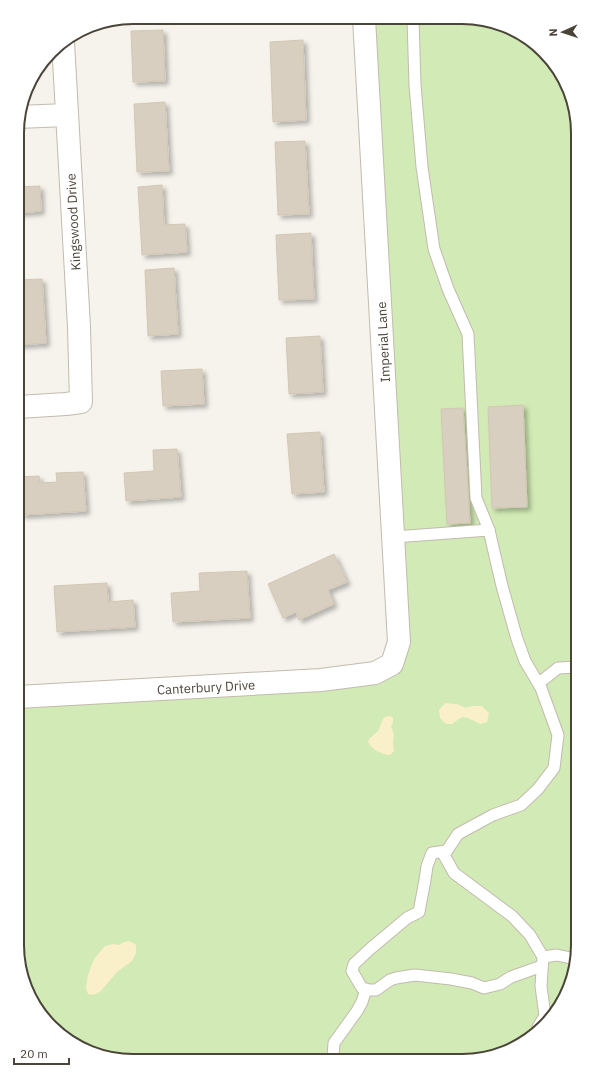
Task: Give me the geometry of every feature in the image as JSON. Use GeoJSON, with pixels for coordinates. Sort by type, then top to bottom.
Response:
{"type":"FeatureCollection","features":[{"type":"Feature","properties":{"kind":"street","name":"Imperial Lane"},"geometry":{"type":"LineString","coordinates":[[364,24],[399,642],[392,664]]}},
{"type":"Feature","properties":{"kind":"street","name":"Kingswood Drive"},"geometry":{"type":"LineString","coordinates":[[24,407],[81,402],[79,327],[63,49]]}},
{"type":"Feature","properties":{"kind":"street"},"geometry":{"type":"LineString","coordinates":[[25,118],[67,115]]}},
{"type":"Feature","properties":{"kind":"street","name":"Canterbury Drive"},"geometry":{"type":"LineString","coordinates":[[24,697],[321,680],[375,673],[392,664]]}},
{"type":"Feature","properties":{"kind":"lane"},"geometry":{"type":"LineString","coordinates":[[413,24],[415,84],[422,167],[434,249],[448,289],[468,334],[476,498],[489,530],[502,586],[525,661],[539,683],[558,735],[554,768],[538,789],[521,805],[494,815],[458,834],[444,855],[454,873],[512,916],[530,935],[543,961],[541,986],[547,1012]]}},
{"type":"Feature","properties":{"kind":"lane"},"geometry":{"type":"LineString","coordinates":[[394,537],[489,530]]}},
{"type":"Feature","properties":{"kind":"lane"},"geometry":{"type":"LineString","coordinates":[[539,683],[558,668],[571,667]]}},
{"type":"Feature","properties":{"kind":"lane"},"geometry":{"type":"LineString","coordinates":[[446,851],[432,853],[427,866],[419,912],[407,918],[354,964],[352,971],[362,988],[376,990],[390,980],[415,975],[451,979],[472,983],[484,988],[500,984],[511,977],[557,955],[570,958]]}},
{"type":"Feature","properties":{"kind":"lane"},"geometry":{"type":"LineString","coordinates":[[333,1054],[334,1044],[357,1011],[362,1002],[366,989]]}},
{"type":"Feature","properties":{"kind":"green space"},"geometry":{"type":"Polygon","coordinates":[[[364,24],[469,24],[483,26],[510,35],[534,51],[544,61],[560,85],[570,119],[571,952],[569,966],[560,993],[553,1005],[539,1022],[516,1039],[503,1046],[490,1050],[462,1054],[119,1053],[92,1046],[67,1031],[56,1022],[39,999],[32,986],[26,966],[24,952],[24,696],[392,664],[364,24]]]}},
{"type":"Feature","properties":{"kind":"sand"},"geometry":{"type":"Polygon","coordinates":[[[445,703],[457,704],[466,708],[472,706],[482,706],[489,713],[487,722],[480,724],[468,718],[462,717],[452,724],[446,724],[440,718],[439,710],[445,703]]]}},
{"type":"Feature","properties":{"kind":"sand"},"geometry":{"type":"Polygon","coordinates":[[[390,716],[393,718],[391,727],[394,734],[394,751],[390,755],[378,751],[368,742],[370,738],[378,731],[383,719],[390,716]]]}},
{"type":"Feature","properties":{"kind":"sand"},"geometry":{"type":"Polygon","coordinates":[[[130,941],[136,945],[136,953],[132,961],[117,972],[101,991],[94,995],[88,994],[86,988],[88,975],[94,959],[105,946],[113,944],[119,945],[130,941]]]}},
{"type":"Feature","properties":{"kind":"building"},"geometry":{"type":"Polygon","coordinates":[[[163,30],[165,81],[133,82],[131,31],[163,30]]]}},
{"type":"Feature","properties":{"kind":"building"},"geometry":{"type":"Polygon","coordinates":[[[303,40],[306,120],[273,122],[270,42],[303,40]]]}},
{"type":"Feature","properties":{"kind":"building"},"geometry":{"type":"Polygon","coordinates":[[[165,102],[169,171],[137,172],[134,104],[165,102]]]}},
{"type":"Feature","properties":{"kind":"building"},"geometry":{"type":"Polygon","coordinates":[[[305,141],[309,214],[278,215],[275,142],[305,141]]]}},
{"type":"Feature","properties":{"kind":"building"},"geometry":{"type":"Polygon","coordinates":[[[162,185],[164,225],[185,224],[187,252],[142,255],[138,187],[162,185]]]}},
{"type":"Feature","properties":{"kind":"building"},"geometry":{"type":"Polygon","coordinates":[[[40,186],[41,211],[24,212],[24,187],[40,186]]]}},
{"type":"Feature","properties":{"kind":"building"},"geometry":{"type":"Polygon","coordinates":[[[311,233],[314,299],[279,300],[276,235],[311,233]]]}},
{"type":"Feature","properties":{"kind":"building"},"geometry":{"type":"Polygon","coordinates":[[[174,268],[178,334],[148,336],[145,270],[174,268]]]}},
{"type":"Feature","properties":{"kind":"building"},"geometry":{"type":"Polygon","coordinates":[[[42,279],[46,343],[24,345],[24,280],[42,279]]]}},
{"type":"Feature","properties":{"kind":"building"},"geometry":{"type":"Polygon","coordinates":[[[320,336],[323,392],[289,394],[286,338],[320,336]]]}},
{"type":"Feature","properties":{"kind":"building"},"geometry":{"type":"Polygon","coordinates":[[[202,369],[204,404],[163,406],[161,371],[202,369]]]}},
{"type":"Feature","properties":{"kind":"building"},"geometry":{"type":"Polygon","coordinates":[[[523,405],[527,507],[492,508],[488,407],[523,405]]]}},
{"type":"Feature","properties":{"kind":"building"},"geometry":{"type":"Polygon","coordinates":[[[463,408],[470,523],[447,524],[441,409],[463,408]]]}},
{"type":"Feature","properties":{"kind":"building"},"geometry":{"type":"Polygon","coordinates":[[[320,432],[324,492],[292,494],[287,434],[320,432]]]}},
{"type":"Feature","properties":{"kind":"building"},"geometry":{"type":"Polygon","coordinates":[[[177,449],[181,497],[126,501],[124,473],[154,471],[153,450],[177,449]]]}},
{"type":"Feature","properties":{"kind":"building"},"geometry":{"type":"Polygon","coordinates":[[[83,472],[86,511],[24,515],[24,477],[39,476],[40,483],[57,482],[56,473],[83,472]]]}},
{"type":"Feature","properties":{"kind":"building"},"geometry":{"type":"Polygon","coordinates":[[[334,554],[347,582],[328,590],[334,604],[299,620],[296,612],[283,618],[268,584],[334,554]]]}},
{"type":"Feature","properties":{"kind":"building"},"geometry":{"type":"Polygon","coordinates":[[[247,571],[250,618],[173,622],[171,593],[200,591],[199,573],[247,571]]]}},
{"type":"Feature","properties":{"kind":"building"},"geometry":{"type":"Polygon","coordinates":[[[107,583],[108,602],[133,600],[135,627],[57,632],[54,586],[107,583]]]}}]}
